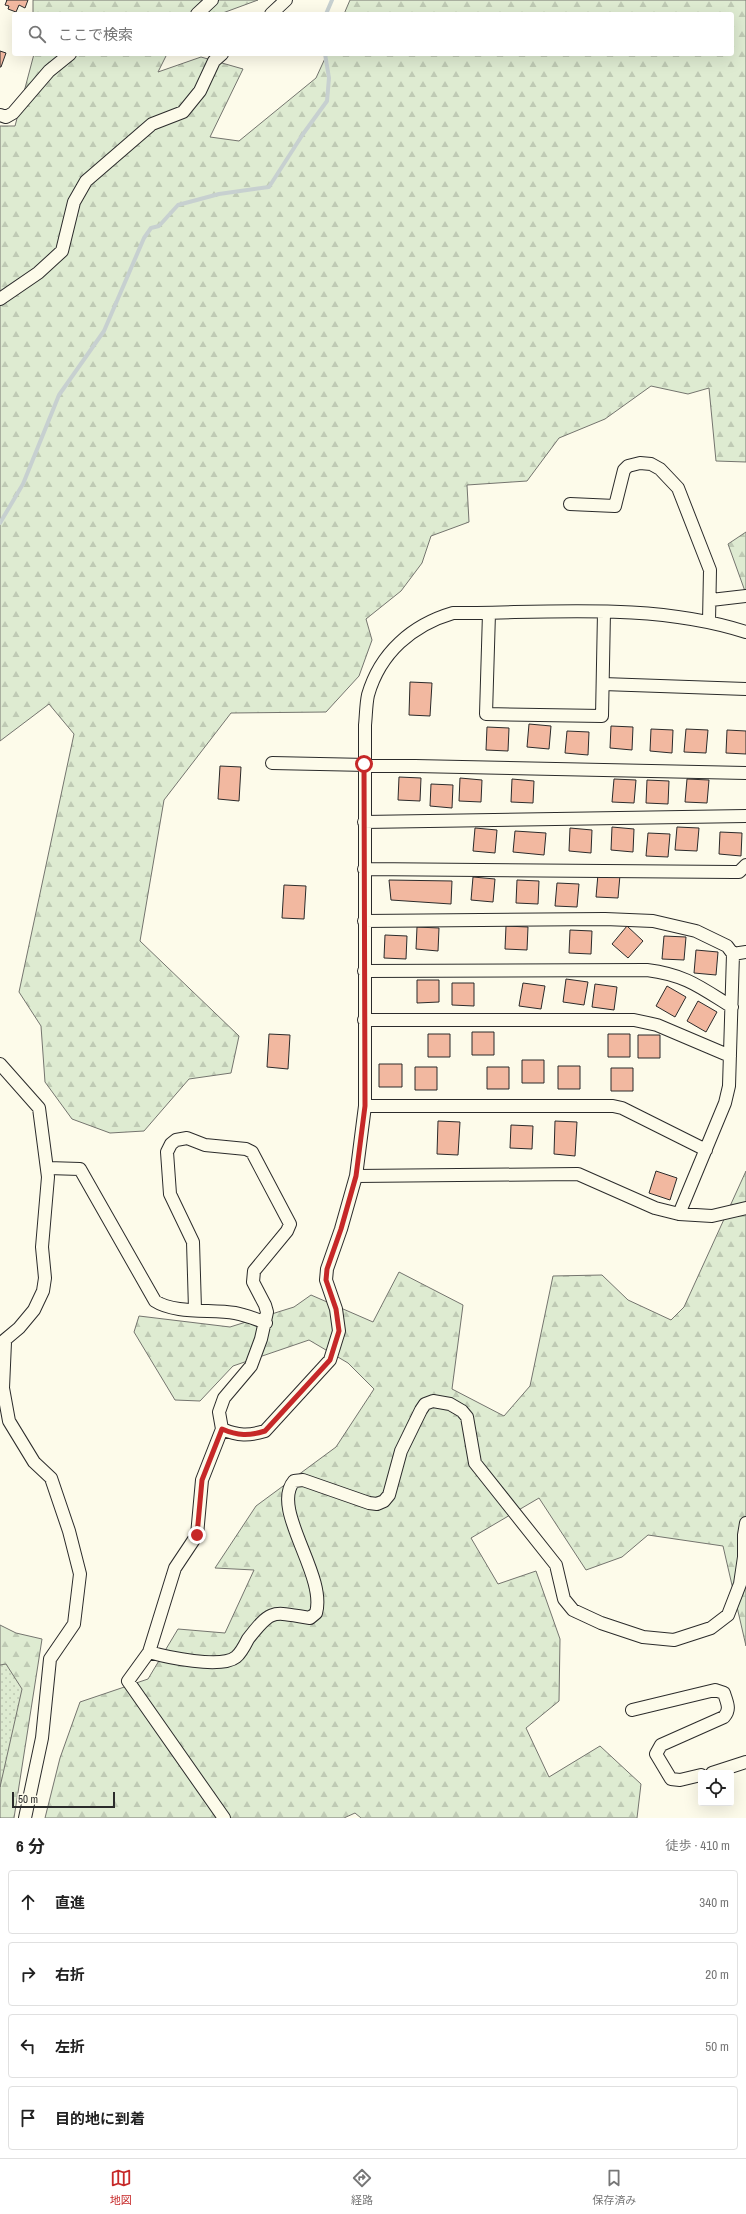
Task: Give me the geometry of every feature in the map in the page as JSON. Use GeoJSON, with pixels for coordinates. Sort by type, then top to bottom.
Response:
{"type":"FeatureCollection","features":[{"type":"Feature","properties":{"kind":"street"},"geometry":{"type":"LineString","coordinates":[[199,12],[212,0]]}},
{"type":"Feature","properties":{"kind":"street"},"geometry":{"type":"LineString","coordinates":[[273,12],[286,0]]}},
{"type":"Feature","properties":{"kind":"street"},"geometry":{"type":"LineString","coordinates":[[0,115],[6,117],[13,113],[49,71],[68,56]]}},
{"type":"Feature","properties":{"kind":"street"},"geometry":{"type":"LineString","coordinates":[[0,299],[38,272],[62,251],[74,202],[86,181],[152,124],[183,112],[200,91],[214,60],[219,56]]}},
{"type":"Feature","properties":{"kind":"street"},"geometry":{"type":"LineString","coordinates":[[570,504],[615,506],[624,470],[628,466],[640,463],[651,464],[660,468],[678,488],[710,570],[711,600],[709,621]]}},
{"type":"Feature","properties":{"kind":"street"},"geometry":{"type":"LineString","coordinates":[[711,600],[746,596]]}},
{"type":"Feature","properties":{"kind":"street"},"geometry":{"type":"LineString","coordinates":[[490,613],[486,714],[602,716],[604,612]]}},
{"type":"Feature","properties":{"kind":"street"},"geometry":{"type":"LineString","coordinates":[[222,1429],[237,1435],[253,1435],[265,1431],[330,1360],[339,1331],[336,1309],[326,1280],[327,1269],[341,1229],[356,1176],[365,1106],[365,726],[368,696],[377,670],[395,646],[416,628],[432,619],[453,613],[655,613],[709,621],[746,632]]}},
{"type":"Feature","properties":{"kind":"street"},"geometry":{"type":"LineString","coordinates":[[603,684],[746,688]]}},
{"type":"Feature","properties":{"kind":"street"},"geometry":{"type":"LineString","coordinates":[[272,764],[364,764],[746,773]]}},
{"type":"Feature","properties":{"kind":"street"},"geometry":{"type":"LineString","coordinates":[[364,822],[746,816]]}},
{"type":"Feature","properties":{"kind":"street"},"geometry":{"type":"LineString","coordinates":[[364,870],[739,872],[746,865]]}},
{"type":"Feature","properties":{"kind":"street"},"geometry":{"type":"LineString","coordinates":[[364,921],[653,920],[696,931],[727,946],[733,954],[729,1086],[725,1103],[678,1214]]}},
{"type":"Feature","properties":{"kind":"street"},"geometry":{"type":"LineString","coordinates":[[733,954],[746,952]]}},
{"type":"Feature","properties":{"kind":"street"},"geometry":{"type":"LineString","coordinates":[[364,971],[647,970],[677,975],[694,983],[732,1007]]}},
{"type":"Feature","properties":{"kind":"street"},"geometry":{"type":"LineString","coordinates":[[364,1020],[634,1020],[657,1025],[730,1056]]}},
{"type":"Feature","properties":{"kind":"street"},"geometry":{"type":"LineString","coordinates":[[0,1064],[38,1108],[48,1168],[42,1247],[45,1278],[43,1291],[34,1310],[2,1343],[3,1388],[9,1421],[34,1462],[51,1478],[69,1530],[80,1574],[74,1624],[50,1659],[42,1738],[26,1818]]}},
{"type":"Feature","properties":{"kind":"street"},"geometry":{"type":"LineString","coordinates":[[365,1106],[613,1106],[622,1108],[706,1150]]}},
{"type":"Feature","properties":{"kind":"street"},"geometry":{"type":"LineString","coordinates":[[195,1309],[193,1242],[172,1199],[166,1159],[167,1152],[171,1144],[181,1138],[192,1139],[205,1145],[246,1149],[252,1152],[290,1220],[287,1231],[254,1271],[253,1282],[265,1305],[266,1323],[251,1366],[224,1398],[219,1412],[222,1429],[202,1480],[197,1535],[176,1568],[148,1652],[128,1681],[224,1818]]}},
{"type":"Feature","properties":{"kind":"street"},"geometry":{"type":"LineString","coordinates":[[48,1168],[80,1168],[155,1301],[163,1307],[178,1310],[195,1309],[236,1313],[266,1323]]}},
{"type":"Feature","properties":{"kind":"street"},"geometry":{"type":"LineString","coordinates":[[356,1176],[578,1174],[655,1208],[678,1214],[712,1216],[746,1208]]}},
{"type":"Feature","properties":{"kind":"street"},"geometry":{"type":"LineString","coordinates":[[148,1652],[166,1657],[202,1662],[226,1660],[235,1657],[264,1619],[270,1614],[277,1613],[310,1618],[313,1616],[319,1604],[318,1596],[291,1517],[287,1500],[288,1487],[294,1481],[303,1480],[369,1503],[377,1504],[384,1501],[389,1495],[401,1451],[421,1410],[425,1404],[433,1401],[450,1404],[462,1411],[467,1417],[475,1463],[556,1565],[564,1599],[573,1610],[601,1623],[643,1637],[674,1640],[711,1628],[728,1615],[740,1584],[744,1557],[744,1535],[746,1523]]}},
{"type":"Feature","properties":{"kind":"street"},"geometry":{"type":"LineString","coordinates":[[632,1710],[715,1690],[724,1693],[728,1712],[724,1717],[661,1745],[656,1754],[671,1779],[680,1780],[698,1777]]}},
{"type":"Feature","properties":{"kind":"street"},"geometry":{"type":"LineString","coordinates":[[721,1770],[746,1762]]}},
{"type":"Feature","properties":{"kind":"green space"},"geometry":{"type":"Polygon","coordinates":[[[33,0],[258,0],[225,12],[33,12],[33,0]]]}},
{"type":"Feature","properties":{"kind":"green space"},"geometry":{"type":"Polygon","coordinates":[[[350,0],[746,0],[746,462],[716,461],[709,388],[688,394],[651,386],[605,419],[559,438],[527,481],[467,485],[469,522],[431,536],[422,563],[401,591],[366,619],[372,640],[359,676],[326,712],[231,713],[164,800],[140,941],[239,1036],[231,1073],[189,1079],[144,1131],[110,1133],[72,1119],[45,1082],[41,1026],[19,992],[74,734],[49,704],[0,741],[0,126],[15,126],[33,56],[166,56],[158,72],[201,57],[243,69],[210,137],[239,141],[316,78],[326,56],[734,56],[734,12],[345,12],[350,0]]]}},
{"type":"Feature","properties":{"kind":"green space"},"geometry":{"type":"Polygon","coordinates":[[[746,532],[746,594],[728,544],[746,532]]]}},
{"type":"Feature","properties":{"kind":"green space"},"geometry":{"type":"Polygon","coordinates":[[[746,1171],[746,1646],[723,1546],[648,1535],[622,1557],[586,1570],[539,1498],[471,1538],[498,1584],[536,1571],[560,1639],[559,1701],[526,1728],[549,1777],[600,1746],[641,1784],[637,1818],[361,1818],[355,1813],[344,1818],[45,1818],[60,1758],[80,1702],[148,1679],[178,1629],[225,1633],[254,1570],[215,1568],[256,1506],[336,1447],[374,1389],[348,1363],[309,1340],[233,1366],[200,1401],[175,1400],[134,1332],[139,1316],[230,1327],[294,1307],[311,1295],[373,1322],[399,1272],[463,1305],[452,1389],[504,1416],[530,1386],[553,1276],[602,1275],[628,1300],[671,1320],[684,1307],[746,1171]]]}},
{"type":"Feature","properties":{"kind":"green space"},"geometry":{"type":"Polygon","coordinates":[[[0,1625],[16,1633],[42,1639],[14,1818],[0,1818],[0,1625]]]}},
{"type":"Feature","properties":{"kind":"green space"},"geometry":{"type":"Polygon","coordinates":[[[6,1664],[22,1689],[0,1787],[0,1665],[6,1664]]]}},
{"type":"Feature","properties":{"kind":"building"},"geometry":{"type":"Polygon","coordinates":[[[7,0],[28,0],[25,8],[19,5],[16,12],[8,9],[9,6],[5,5],[7,0]]]}},
{"type":"Feature","properties":{"kind":"building"},"geometry":{"type":"Polygon","coordinates":[[[0,51],[6,53],[1,67],[0,67],[0,51]]]}},
{"type":"Feature","properties":{"kind":"building"},"geometry":{"type":"Polygon","coordinates":[[[410,682],[432,683],[430,716],[409,715],[410,682]]]}},
{"type":"Feature","properties":{"kind":"building"},"geometry":{"type":"Polygon","coordinates":[[[529,724],[551,726],[549,749],[527,747],[529,724]]]}},
{"type":"Feature","properties":{"kind":"building"},"geometry":{"type":"Polygon","coordinates":[[[611,726],[633,727],[632,750],[610,748],[611,726]]]}},
{"type":"Feature","properties":{"kind":"building"},"geometry":{"type":"Polygon","coordinates":[[[487,727],[509,728],[508,751],[486,750],[487,727]]]}},
{"type":"Feature","properties":{"kind":"building"},"geometry":{"type":"Polygon","coordinates":[[[651,729],[673,730],[672,753],[650,751],[651,729]]]}},
{"type":"Feature","properties":{"kind":"building"},"geometry":{"type":"Polygon","coordinates":[[[686,729],[708,730],[706,753],[684,752],[686,729]]]}},
{"type":"Feature","properties":{"kind":"building"},"geometry":{"type":"Polygon","coordinates":[[[727,730],[746,731],[746,754],[726,753],[727,730]]]}},
{"type":"Feature","properties":{"kind":"building"},"geometry":{"type":"Polygon","coordinates":[[[567,731],[589,732],[588,755],[565,753],[567,731]]]}},
{"type":"Feature","properties":{"kind":"building"},"geometry":{"type":"Polygon","coordinates":[[[220,766],[241,767],[239,801],[218,799],[220,766]]]}},
{"type":"Feature","properties":{"kind":"building"},"geometry":{"type":"Polygon","coordinates":[[[399,777],[421,778],[420,801],[398,800],[399,777]]]}},
{"type":"Feature","properties":{"kind":"building"},"geometry":{"type":"Polygon","coordinates":[[[460,778],[482,780],[481,802],[459,801],[460,778]]]}},
{"type":"Feature","properties":{"kind":"building"},"geometry":{"type":"Polygon","coordinates":[[[512,779],[534,781],[533,803],[511,802],[512,779]]]}},
{"type":"Feature","properties":{"kind":"building"},"geometry":{"type":"Polygon","coordinates":[[[614,779],[636,780],[634,803],[612,802],[614,779]]]}},
{"type":"Feature","properties":{"kind":"building"},"geometry":{"type":"Polygon","coordinates":[[[687,779],[709,780],[707,803],[685,802],[687,779]]]}},
{"type":"Feature","properties":{"kind":"building"},"geometry":{"type":"Polygon","coordinates":[[[647,780],[669,781],[668,804],[646,803],[647,780]]]}},
{"type":"Feature","properties":{"kind":"building"},"geometry":{"type":"Polygon","coordinates":[[[431,784],[453,785],[452,808],[430,806],[431,784]]]}},
{"type":"Feature","properties":{"kind":"building"},"geometry":{"type":"Polygon","coordinates":[[[612,827],[634,829],[633,852],[611,850],[612,827]]]}},
{"type":"Feature","properties":{"kind":"building"},"geometry":{"type":"Polygon","coordinates":[[[677,827],[699,828],[697,851],[675,850],[677,827]]]}},
{"type":"Feature","properties":{"kind":"building"},"geometry":{"type":"Polygon","coordinates":[[[475,828],[497,830],[495,853],[473,851],[475,828]]]}},
{"type":"Feature","properties":{"kind":"building"},"geometry":{"type":"Polygon","coordinates":[[[570,828],[592,830],[591,853],[569,851],[570,828]]]}},
{"type":"Feature","properties":{"kind":"building"},"geometry":{"type":"Polygon","coordinates":[[[515,831],[546,833],[544,855],[513,852],[515,831]]]}},
{"type":"Feature","properties":{"kind":"building"},"geometry":{"type":"Polygon","coordinates":[[[720,832],[742,833],[741,856],[719,854],[720,832]]]}},
{"type":"Feature","properties":{"kind":"building"},"geometry":{"type":"Polygon","coordinates":[[[648,833],[670,834],[668,857],[646,856],[648,833]]]}},
{"type":"Feature","properties":{"kind":"building"},"geometry":{"type":"Polygon","coordinates":[[[598,874],[620,875],[618,898],[596,897],[598,874]]]}},
{"type":"Feature","properties":{"kind":"building"},"geometry":{"type":"Polygon","coordinates":[[[473,877],[495,879],[493,902],[471,900],[473,877]]]}},
{"type":"Feature","properties":{"kind":"building"},"geometry":{"type":"Polygon","coordinates":[[[389,880],[452,881],[451,904],[391,900],[389,880]]]}},
{"type":"Feature","properties":{"kind":"building"},"geometry":{"type":"Polygon","coordinates":[[[517,880],[539,881],[538,904],[516,903],[517,880]]]}},
{"type":"Feature","properties":{"kind":"building"},"geometry":{"type":"Polygon","coordinates":[[[557,883],[579,884],[577,907],[555,906],[557,883]]]}},
{"type":"Feature","properties":{"kind":"building"},"geometry":{"type":"Polygon","coordinates":[[[284,885],[306,886],[304,919],[282,918],[284,885]]]}},
{"type":"Feature","properties":{"kind":"building"},"geometry":{"type":"Polygon","coordinates":[[[506,926],[528,927],[527,950],[505,949],[506,926]]]}},
{"type":"Feature","properties":{"kind":"building"},"geometry":{"type":"Polygon","coordinates":[[[627,926],[643,941],[628,958],[612,944],[627,926]]]}},
{"type":"Feature","properties":{"kind":"building"},"geometry":{"type":"Polygon","coordinates":[[[417,927],[439,928],[438,951],[416,949],[417,927]]]}},
{"type":"Feature","properties":{"kind":"building"},"geometry":{"type":"Polygon","coordinates":[[[570,930],[592,931],[591,954],[569,953],[570,930]]]}},
{"type":"Feature","properties":{"kind":"building"},"geometry":{"type":"Polygon","coordinates":[[[385,935],[407,936],[406,959],[384,958],[385,935]]]}},
{"type":"Feature","properties":{"kind":"building"},"geometry":{"type":"Polygon","coordinates":[[[664,936],[686,937],[684,960],[662,959],[664,936]]]}},
{"type":"Feature","properties":{"kind":"building"},"geometry":{"type":"Polygon","coordinates":[[[696,950],[718,952],[716,975],[694,973],[696,950]]]}},
{"type":"Feature","properties":{"kind":"building"},"geometry":{"type":"Polygon","coordinates":[[[566,979],[588,982],[584,1005],[563,1002],[566,979]]]}},
{"type":"Feature","properties":{"kind":"building"},"geometry":{"type":"Polygon","coordinates":[[[417,980],[439,980],[439,1002],[417,1003],[417,980]]]}},
{"type":"Feature","properties":{"kind":"building"},"geometry":{"type":"Polygon","coordinates":[[[452,983],[474,983],[474,1006],[452,1005],[452,983]]]}},
{"type":"Feature","properties":{"kind":"building"},"geometry":{"type":"Polygon","coordinates":[[[523,983],[545,986],[541,1009],[519,1006],[523,983]]]}},
{"type":"Feature","properties":{"kind":"building"},"geometry":{"type":"Polygon","coordinates":[[[595,984],[617,987],[614,1010],[592,1007],[595,984]]]}},
{"type":"Feature","properties":{"kind":"building"},"geometry":{"type":"Polygon","coordinates":[[[667,986],[686,997],[675,1017],[656,1006],[667,986]]]}},
{"type":"Feature","properties":{"kind":"building"},"geometry":{"type":"Polygon","coordinates":[[[698,1001],[717,1012],[706,1032],[687,1021],[698,1001]]]}},
{"type":"Feature","properties":{"kind":"building"},"geometry":{"type":"Polygon","coordinates":[[[472,1032],[494,1032],[494,1055],[472,1055],[472,1032]]]}},
{"type":"Feature","properties":{"kind":"building"},"geometry":{"type":"Polygon","coordinates":[[[269,1034],[290,1035],[288,1069],[267,1067],[269,1034]]]}},
{"type":"Feature","properties":{"kind":"building"},"geometry":{"type":"Polygon","coordinates":[[[428,1034],[450,1034],[450,1057],[428,1057],[428,1034]]]}},
{"type":"Feature","properties":{"kind":"building"},"geometry":{"type":"Polygon","coordinates":[[[608,1034],[630,1034],[630,1057],[608,1057],[608,1034]]]}},
{"type":"Feature","properties":{"kind":"building"},"geometry":{"type":"Polygon","coordinates":[[[638,1035],[660,1035],[660,1058],[638,1058],[638,1035]]]}},
{"type":"Feature","properties":{"kind":"building"},"geometry":{"type":"Polygon","coordinates":[[[522,1060],[544,1060],[544,1083],[522,1083],[522,1060]]]}},
{"type":"Feature","properties":{"kind":"building"},"geometry":{"type":"Polygon","coordinates":[[[379,1064],[402,1064],[402,1087],[379,1087],[379,1064]]]}},
{"type":"Feature","properties":{"kind":"building"},"geometry":{"type":"Polygon","coordinates":[[[558,1066],[580,1066],[580,1089],[558,1089],[558,1066]]]}},
{"type":"Feature","properties":{"kind":"building"},"geometry":{"type":"Polygon","coordinates":[[[415,1067],[437,1067],[437,1090],[415,1090],[415,1067]]]}},
{"type":"Feature","properties":{"kind":"building"},"geometry":{"type":"Polygon","coordinates":[[[487,1067],[509,1067],[509,1089],[487,1089],[487,1067]]]}},
{"type":"Feature","properties":{"kind":"building"},"geometry":{"type":"Polygon","coordinates":[[[611,1068],[633,1068],[633,1091],[611,1091],[611,1068]]]}},
{"type":"Feature","properties":{"kind":"building"},"geometry":{"type":"Polygon","coordinates":[[[438,1121],[460,1122],[458,1155],[437,1154],[438,1121]]]}},
{"type":"Feature","properties":{"kind":"building"},"geometry":{"type":"Polygon","coordinates":[[[555,1121],[577,1122],[575,1156],[554,1154],[555,1121]]]}},
{"type":"Feature","properties":{"kind":"building"},"geometry":{"type":"Polygon","coordinates":[[[511,1125],[533,1126],[532,1149],[510,1148],[511,1125]]]}},
{"type":"Feature","properties":{"kind":"building"},"geometry":{"type":"Polygon","coordinates":[[[656,1171],[677,1178],[670,1200],[649,1193],[656,1171]]]}},
{"type":"Feature","properties":{"kind":"waterway"},"geometry":{"type":"LineString","coordinates":[[327,12],[332,0]]}},
{"type":"Feature","properties":{"kind":"waterway"},"geometry":{"type":"LineString","coordinates":[[0,523],[23,484],[59,395],[104,331],[144,238],[151,228],[159,226],[178,205],[219,194],[269,187],[303,134],[327,101],[329,78],[325,56]]}},
{"type":"Feature","properties":{"kind":"route"},"geometry":{"type":"LineString","coordinates":[[197,1535],[202,1480],[222,1429],[237,1435],[253,1435],[265,1431],[330,1360],[339,1331],[336,1309],[326,1280],[327,1269],[341,1229],[356,1176],[365,1106],[364,764]]}}]}
